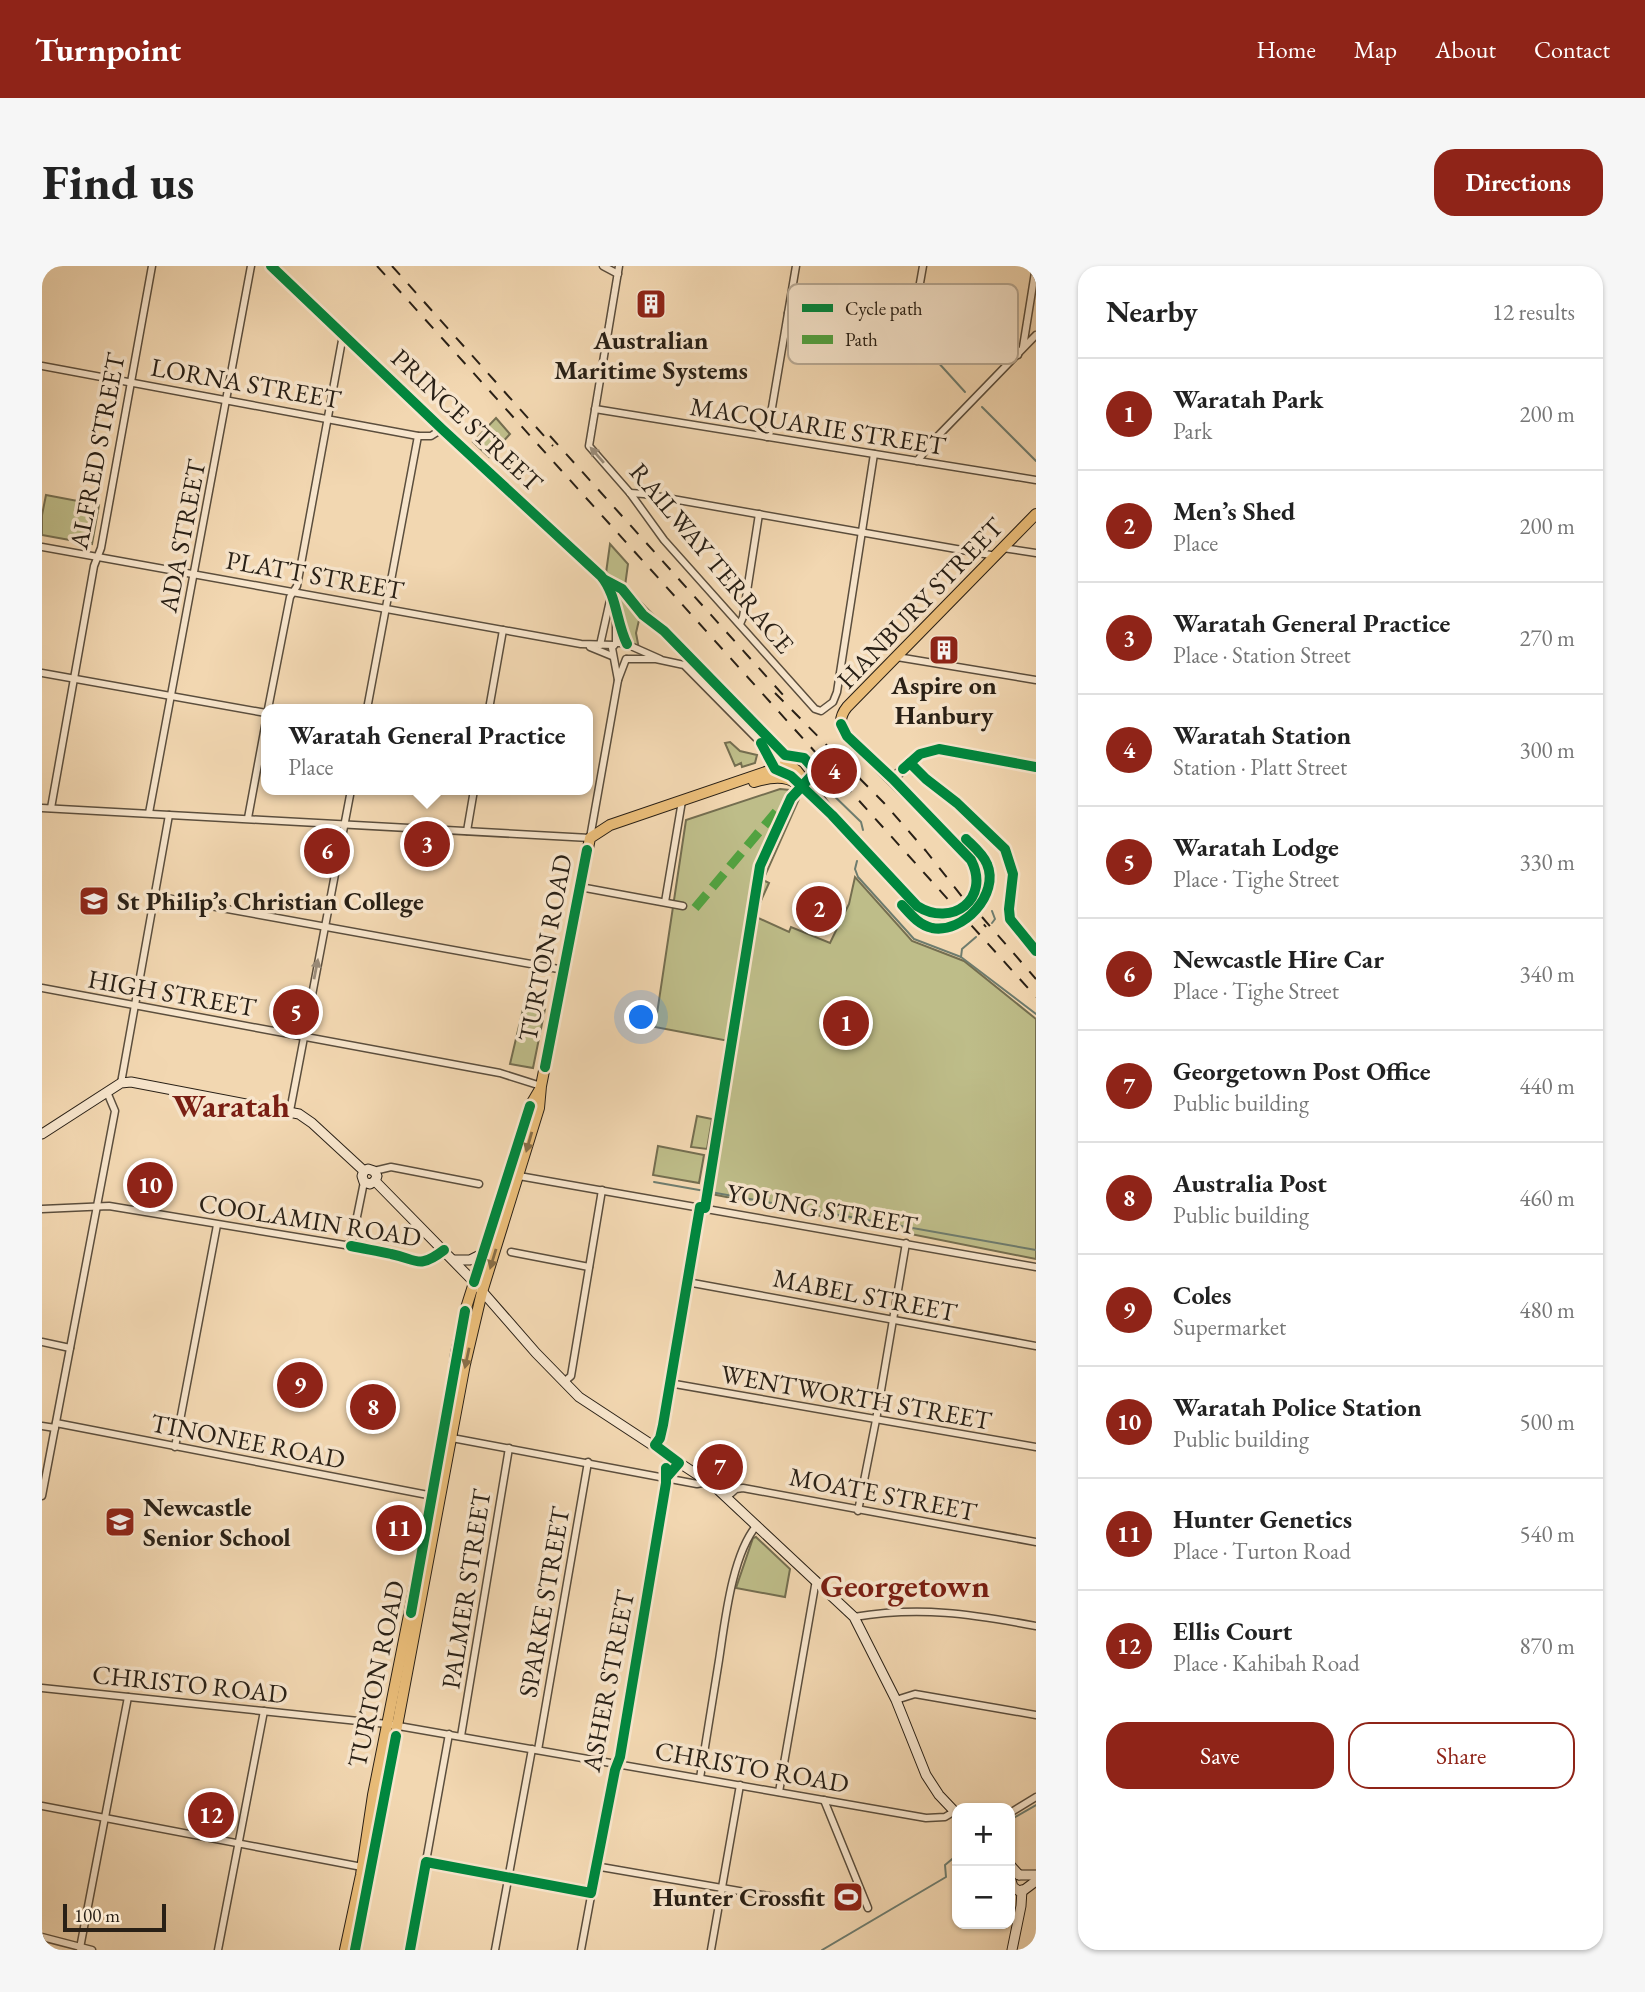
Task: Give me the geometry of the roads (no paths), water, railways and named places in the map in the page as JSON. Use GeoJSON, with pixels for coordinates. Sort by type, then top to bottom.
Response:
{"type":"FeatureCollection","features":[{"type":"Feature","properties":{"kind":"main road","name":"HANBURY STREET"},"geometry":{"type":"LineString","coordinates":[[893,779],[847,736],[841,724],[845,710],[1036,514]]}},
{"type":"Feature","properties":{"kind":"main road"},"geometry":{"type":"LineString","coordinates":[[590,838],[603,828],[774,768],[789,766],[917,906],[942,915],[954,912],[965,906],[976,888],[976,874],[968,855],[893,779]]}},
{"type":"Feature","properties":{"kind":"main road"},"geometry":{"type":"LineString","coordinates":[[774,768],[803,784]]}},
{"type":"Feature","properties":{"kind":"main road"},"geometry":{"type":"LineString","coordinates":[[682,801],[770,777],[788,778],[803,784]]}},
{"type":"Feature","properties":{"kind":"main road","name":"TURTON ROAD"},"geometry":{"type":"LineString","coordinates":[[345,1950],[482,1292],[539,1108],[541,1086],[590,838]]}},
{"type":"Feature","properties":{"kind":"main road","name":"TURTON ROAD"},"geometry":{"type":"LineString","coordinates":[[355,1950],[449,1410],[456,1353],[482,1254],[530,1105],[541,1086]]}},
{"type":"Feature","properties":{"kind":"street","name":"ALFRED STREET"},"geometry":{"type":"LineString","coordinates":[[51,808],[73,678],[132,382],[152,266]]}},
{"type":"Feature","properties":{"kind":"street","name":"ADA STREET"},"geometry":{"type":"LineString","coordinates":[[149,813],[251,266]]}},
{"type":"Feature","properties":{"kind":"street","name":"PRINCE STREET"},"geometry":{"type":"LineString","coordinates":[[271,266],[601,576],[611,591],[616,617],[628,645]]}},
{"type":"Feature","properties":{"kind":"street"},"geometry":{"type":"LineString","coordinates":[[603,266],[618,274]]}},
{"type":"Feature","properties":{"kind":"street"},"geometry":{"type":"LineString","coordinates":[[595,409],[619,266]]}},
{"type":"Feature","properties":{"kind":"street"},"geometry":{"type":"LineString","coordinates":[[793,284],[796,266]]}},
{"type":"Feature","properties":{"kind":"street"},"geometry":{"type":"LineString","coordinates":[[920,284],[923,266]]}},
{"type":"Feature","properties":{"kind":"street"},"geometry":{"type":"LineString","coordinates":[[1020,352],[1036,266]]}},
{"type":"Feature","properties":{"kind":"street"},"geometry":{"type":"LineString","coordinates":[[766,437],[788,313]]}},
{"type":"Feature","properties":{"kind":"street"},"geometry":{"type":"LineString","coordinates":[[268,704],[290,597],[298,584],[343,335]]}},
{"type":"Feature","properties":{"kind":"street"},"geometry":{"type":"LineString","coordinates":[[1020,352],[1036,335]]}},
{"type":"Feature","properties":{"kind":"street"},"geometry":{"type":"LineString","coordinates":[[917,461],[1008,364]]}},
{"type":"Feature","properties":{"kind":"street","name":"LORNA STREET"},"geometry":{"type":"LineString","coordinates":[[42,366],[328,417],[418,436],[430,436],[442,429]]}},
{"type":"Feature","properties":{"kind":"street","name":"MACQUARIE STREET"},"geometry":{"type":"LineString","coordinates":[[595,409],[1036,480]]}},
{"type":"Feature","properties":{"kind":"street","name":"RAILWAY TERRACE"},"geometry":{"type":"LineString","coordinates":[[595,409],[589,446],[630,493],[664,540],[815,709],[821,711],[833,702],[837,692],[862,531]]}},
{"type":"Feature","properties":{"kind":"street"},"geometry":{"type":"LineString","coordinates":[[368,704],[418,436]]}},
{"type":"Feature","properties":{"kind":"street"},"geometry":{"type":"LineString","coordinates":[[862,531],[874,454]]}},
{"type":"Feature","properties":{"kind":"street"},"geometry":{"type":"LineString","coordinates":[[630,493],[999,552],[1036,553]]}},
{"type":"Feature","properties":{"kind":"street"},"geometry":{"type":"LineString","coordinates":[[740,624],[759,514]]}},
{"type":"Feature","properties":{"kind":"street","name":"PLATT STREET"},"geometry":{"type":"LineString","coordinates":[[42,547],[581,644],[615,644]]}},
{"type":"Feature","properties":{"kind":"street"},"geometry":{"type":"LineString","coordinates":[[600,645],[611,591]]}},
{"type":"Feature","properties":{"kind":"street","name":"PRINCE STREET"},"geometry":{"type":"LineString","coordinates":[[615,644],[616,617]]}},
{"type":"Feature","properties":{"kind":"street"},"geometry":{"type":"LineString","coordinates":[[490,704],[503,630]]}},
{"type":"Feature","properties":{"kind":"street"},"geometry":{"type":"LineString","coordinates":[[660,659],[619,661],[613,657],[612,650],[615,644],[622,642],[686,667],[761,743],[789,766]]}},
{"type":"Feature","properties":{"kind":"street","name":"PLATT STREET"},"geometry":{"type":"LineString","coordinates":[[581,644],[613,657]]}},
{"type":"Feature","properties":{"kind":"street"},"geometry":{"type":"LineString","coordinates":[[627,659],[630,651],[628,645]]}},
{"type":"Feature","properties":{"kind":"street","name":"TURTON ROAD"},"geometry":{"type":"LineString","coordinates":[[613,657],[618,682]]}},
{"type":"Feature","properties":{"kind":"street"},"geometry":{"type":"LineString","coordinates":[[897,657],[1036,680]]}},
{"type":"Feature","properties":{"kind":"street","name":"TURTON ROAD"},"geometry":{"type":"LineString","coordinates":[[590,838],[618,682],[627,659]]}},
{"type":"Feature","properties":{"kind":"street"},"geometry":{"type":"LineString","coordinates":[[42,673],[261,710]]}},
{"type":"Feature","properties":{"kind":"street"},"geometry":{"type":"LineString","coordinates":[[761,743],[774,768]]}},
{"type":"Feature","properties":{"kind":"street"},"geometry":{"type":"LineString","coordinates":[[248,818],[261,747]]}},
{"type":"Feature","properties":{"kind":"street"},"geometry":{"type":"LineString","coordinates":[[893,779],[920,754],[935,749],[1036,767]]}},
{"type":"Feature","properties":{"kind":"street"},"geometry":{"type":"LineString","coordinates":[[926,779],[957,803],[1005,849],[1013,874],[1010,919],[1036,951]]}},
{"type":"Feature","properties":{"kind":"street"},"geometry":{"type":"LineString","coordinates":[[290,1111],[350,795]]}},
{"type":"Feature","properties":{"kind":"street"},"geometry":{"type":"LineString","coordinates":[[467,831],[473,795]]}},
{"type":"Feature","properties":{"kind":"street"},"geometry":{"type":"LineString","coordinates":[[665,902],[682,801]]}},
{"type":"Feature","properties":{"kind":"street"},"geometry":{"type":"LineString","coordinates":[[42,808],[590,838]]}},
{"type":"Feature","properties":{"kind":"street"},"geometry":{"type":"LineString","coordinates":[[126,1082],[135,1005],[169,815]]}},
{"type":"Feature","properties":{"kind":"street"},"geometry":{"type":"LineString","coordinates":[[580,887],[682,906]]}},
{"type":"Feature","properties":{"kind":"street"},"geometry":{"type":"LineString","coordinates":[[155,895],[564,970]]}},
{"type":"Feature","properties":{"kind":"street","name":"HIGH STREET"},"geometry":{"type":"LineString","coordinates":[[42,988],[500,1073],[541,1086]]}},
{"type":"Feature","properties":{"kind":"street"},"geometry":{"type":"LineString","coordinates":[[42,1134],[126,1082],[290,1111],[307,1119],[364,1171]]}},
{"type":"Feature","properties":{"kind":"street"},"geometry":{"type":"LineString","coordinates":[[42,1496],[114,1111],[107,1092]]}},
{"type":"Feature","properties":{"kind":"street"},"geometry":{"type":"LineString","coordinates":[[364,1171],[391,1167],[479,1184]]}},
{"type":"Feature","properties":{"kind":"street"},"geometry":{"type":"LineString","coordinates":[[351,1246],[364,1171]]}},
{"type":"Feature","properties":{"kind":"street"},"geometry":{"type":"LineString","coordinates":[[364,1182],[370,1184],[375,1181],[377,1176],[374,1171]]}},
{"type":"Feature","properties":{"kind":"street","name":"YOUNG STREET"},"geometry":{"type":"LineString","coordinates":[[519,1176],[1036,1267]]}},
{"type":"Feature","properties":{"kind":"street"},"geometry":{"type":"LineString","coordinates":[[375,1181],[454,1260],[579,1396],[655,1445],[727,1497],[854,1617],[896,1700],[926,1775],[952,1809]]}},
{"type":"Feature","properties":{"kind":"street"},"geometry":{"type":"LineString","coordinates":[[564,1382],[571,1376],[602,1190]]}},
{"type":"Feature","properties":{"kind":"street","name":"COOLAMIN ROAD"},"geometry":{"type":"LineString","coordinates":[[42,1209],[108,1206],[351,1246],[417,1262],[428,1260],[444,1250]]}},
{"type":"Feature","properties":{"kind":"street"},"geometry":{"type":"LineString","coordinates":[[655,1445],[660,1438],[700,1207]]}},
{"type":"Feature","properties":{"kind":"street"},"geometry":{"type":"LineString","coordinates":[[175,1447],[217,1225]]}},
{"type":"Feature","properties":{"kind":"street"},"geometry":{"type":"LineString","coordinates":[[858,1511],[906,1243]]}},
{"type":"Feature","properties":{"kind":"street"},"geometry":{"type":"LineString","coordinates":[[511,1252],[589,1267]]}},
{"type":"Feature","properties":{"kind":"street"},"geometry":{"type":"LineString","coordinates":[[454,1260],[470,1259],[482,1254]]}},
{"type":"Feature","properties":{"kind":"street","name":"MABEL STREET"},"geometry":{"type":"LineString","coordinates":[[687,1282],[1036,1346]]}},
{"type":"Feature","properties":{"kind":"street"},"geometry":{"type":"LineString","coordinates":[[42,1342],[70,1348]]}},
{"type":"Feature","properties":{"kind":"street","name":"WENTWORTH STREET"},"geometry":{"type":"LineString","coordinates":[[669,1383],[1036,1447]]}},
{"type":"Feature","properties":{"kind":"street","name":"TINONEE ROAD"},"geometry":{"type":"LineString","coordinates":[[42,1426],[175,1447],[433,1496]]}},
{"type":"Feature","properties":{"kind":"street"},"geometry":{"type":"LineString","coordinates":[[452,1438],[697,1484],[707,1482]]}},
{"type":"Feature","properties":{"kind":"street","name":"PALMER STREET"},"geometry":{"type":"LineString","coordinates":[[461,1736],[509,1448]]}},
{"type":"Feature","properties":{"kind":"street"},"geometry":{"type":"LineString","coordinates":[[666,1478],[676,1460]]}},
{"type":"Feature","properties":{"kind":"street","name":"SPARKE STREET"},"geometry":{"type":"LineString","coordinates":[[495,1950],[588,1462]]}},
{"type":"Feature","properties":{"kind":"street","name":"ASHER STREET"},"geometry":{"type":"LineString","coordinates":[[581,1950],[595,1866],[617,1763],[666,1478]]}},
{"type":"Feature","properties":{"kind":"street","name":"MOATE STREET"},"geometry":{"type":"LineString","coordinates":[[727,1497],[736,1489],[743,1488],[1036,1542]]}},
{"type":"Feature","properties":{"kind":"street"},"geometry":{"type":"LineString","coordinates":[[700,1778],[729,1600],[743,1550],[750,1533],[757,1525]]}},
{"type":"Feature","properties":{"kind":"street"},"geometry":{"type":"LineString","coordinates":[[779,1792],[816,1580]]}},
{"type":"Feature","properties":{"kind":"street"},"geometry":{"type":"LineString","coordinates":[[854,1617],[935,1610],[1036,1626]]}},
{"type":"Feature","properties":{"kind":"street","name":"CHRISTO ROAD"},"geometry":{"type":"LineString","coordinates":[[42,1688],[393,1725],[926,1818],[952,1814]]}},
{"type":"Feature","properties":{"kind":"street"},"geometry":{"type":"LineString","coordinates":[[896,1700],[915,1693],[1036,1715]]}},
{"type":"Feature","properties":{"kind":"street"},"geometry":{"type":"LineString","coordinates":[[80,1948],[128,1697]]}},
{"type":"Feature","properties":{"kind":"street"},"geometry":{"type":"LineString","coordinates":[[218,1950],[264,1711]]}},
{"type":"Feature","properties":{"kind":"street"},"geometry":{"type":"LineString","coordinates":[[410,1950],[449,1734]]}},
{"type":"Feature","properties":{"kind":"street"},"geometry":{"type":"LineString","coordinates":[[711,1950],[740,1785]]}},
{"type":"Feature","properties":{"kind":"street"},"geometry":{"type":"LineString","coordinates":[[1015,1810],[1036,1797]]}},
{"type":"Feature","properties":{"kind":"street"},"geometry":{"type":"LineString","coordinates":[[824,1800],[868,1908]]}},
{"type":"Feature","properties":{"kind":"street"},"geometry":{"type":"LineString","coordinates":[[42,1807],[362,1867]]}},
{"type":"Feature","properties":{"kind":"street"},"geometry":{"type":"LineString","coordinates":[[426,1862],[591,1893]]}},
{"type":"Feature","properties":{"kind":"street"},"geometry":{"type":"LineString","coordinates":[[595,1866],[803,1902]]}},
{"type":"Feature","properties":{"kind":"street"},"geometry":{"type":"LineString","coordinates":[[1010,1866],[1018,1882],[1021,1906],[1012,1950]]}},
{"type":"Feature","properties":{"kind":"street"},"geometry":{"type":"LineString","coordinates":[[1018,1882],[1036,1875]]}},
{"type":"Feature","properties":{"kind":"street"},"geometry":{"type":"LineString","coordinates":[[1018,1882],[1036,1881]]}},
{"type":"Feature","properties":{"kind":"street"},"geometry":{"type":"LineString","coordinates":[[42,1937],[92,1950]]}},
{"type":"Feature","properties":{"kind":"waterway"},"geometry":{"type":"LineString","coordinates":[[940,364],[965,392]]}},
{"type":"Feature","properties":{"kind":"waterway"},"geometry":{"type":"LineString","coordinates":[[982,407],[1036,461]]}},
{"type":"Feature","properties":{"kind":"waterway"},"geometry":{"type":"LineString","coordinates":[[828,790],[861,822],[863,830]]}},
{"type":"Feature","properties":{"kind":"waterway"},"geometry":{"type":"LineString","coordinates":[[857,861],[855,869],[858,877],[914,939],[961,957],[1036,1014]]}},
{"type":"Feature","properties":{"kind":"waterway"},"geometry":{"type":"LineString","coordinates":[[992,911],[995,919],[992,923]]}},
{"type":"Feature","properties":{"kind":"waterway"},"geometry":{"type":"LineString","coordinates":[[961,957],[962,949],[976,937]]}},
{"type":"Feature","properties":{"kind":"waterway"},"geometry":{"type":"LineString","coordinates":[[654,1182],[1036,1250]]}},
{"type":"Feature","properties":{"kind":"waterway"},"geometry":{"type":"LineString","coordinates":[[1015,1817],[1036,1805]]}},
{"type":"Feature","properties":{"kind":"waterway"},"geometry":{"type":"LineString","coordinates":[[822,1950],[946,1877],[945,1865],[952,1859]]}},
{"type":"Feature","properties":{"kind":"railway"},"geometry":{"type":"LineString","coordinates":[[377,266],[1036,997]]}},
{"type":"Feature","properties":{"kind":"railway"},"geometry":{"type":"LineString","coordinates":[[392,266],[553,446]]}},
{"type":"Feature","properties":{"kind":"railway"},"geometry":{"type":"LineString","coordinates":[[550,436],[784,696]]}},
{"type":"Feature","properties":{"kind":"railway"},"geometry":{"type":"LineString","coordinates":[[775,693],[884,803],[986,927]]}},
{"type":"Feature","properties":{"kind":"railway"},"geometry":{"type":"LineString","coordinates":[[982,917],[1036,979]]}},
{"type":"Feature","properties":{"kind":"place","name":"Australian Maritime Systems"},"geometry":{"type":"Point","coordinates":[651,304]}},
{"type":"Feature","properties":{"kind":"place","name":"Aspire on Hanbury"},"geometry":{"type":"Point","coordinates":[944,650]}},
{"type":"Feature","properties":{"kind":"place","name":"Waratah Station"},"geometry":{"type":"Point","coordinates":[834,771]}},
{"type":"Feature","properties":{"kind":"place","name":"Waratah General Practice"},"geometry":{"type":"Point","coordinates":[427,844]}},
{"type":"Feature","properties":{"kind":"place","name":"Newcastle Hire Car"},"geometry":{"type":"Point","coordinates":[327,851]}},
{"type":"Feature","properties":{"kind":"place","name":"St Philip’s Christian College"},"geometry":{"type":"Point","coordinates":[94,901]}},
{"type":"Feature","properties":{"kind":"place","name":"Men’s Shed"},"geometry":{"type":"Point","coordinates":[819,909]}},
{"type":"Feature","properties":{"kind":"place","name":"Waratah Lodge"},"geometry":{"type":"Point","coordinates":[296,1012]}},
{"type":"Feature","properties":{"kind":"place","name":"Waratah Park"},"geometry":{"type":"Point","coordinates":[846,1023]}},
{"type":"Feature","properties":{"kind":"place","name":"Waratah Police Station"},"geometry":{"type":"Point","coordinates":[150,1185]}},
{"type":"Feature","properties":{"kind":"place","name":"Coles"},"geometry":{"type":"Point","coordinates":[300,1385]}},
{"type":"Feature","properties":{"kind":"place","name":"Australia Post"},"geometry":{"type":"Point","coordinates":[373,1407]}},
{"type":"Feature","properties":{"kind":"place","name":"Georgetown Post Office"},"geometry":{"type":"Point","coordinates":[720,1467]}},
{"type":"Feature","properties":{"kind":"place","name":"Newcastle Senior School"},"geometry":{"type":"Point","coordinates":[120,1522]}},
{"type":"Feature","properties":{"kind":"place","name":"Hunter Genetics"},"geometry":{"type":"Point","coordinates":[399,1528]}},
{"type":"Feature","properties":{"kind":"place","name":"Ellis Court"},"geometry":{"type":"Point","coordinates":[211,1815]}},
{"type":"Feature","properties":{"kind":"place","name":"Hunter Crossfit"},"geometry":{"type":"Point","coordinates":[848,1897]}},
{"type":"Feature","properties":{"kind":"district","name":"Waratah"},"geometry":{"type":"Point","coordinates":[231,1105]}},
{"type":"Feature","properties":{"kind":"district","name":"Georgetown"},"geometry":{"type":"Point","coordinates":[905,1585]}}]}
